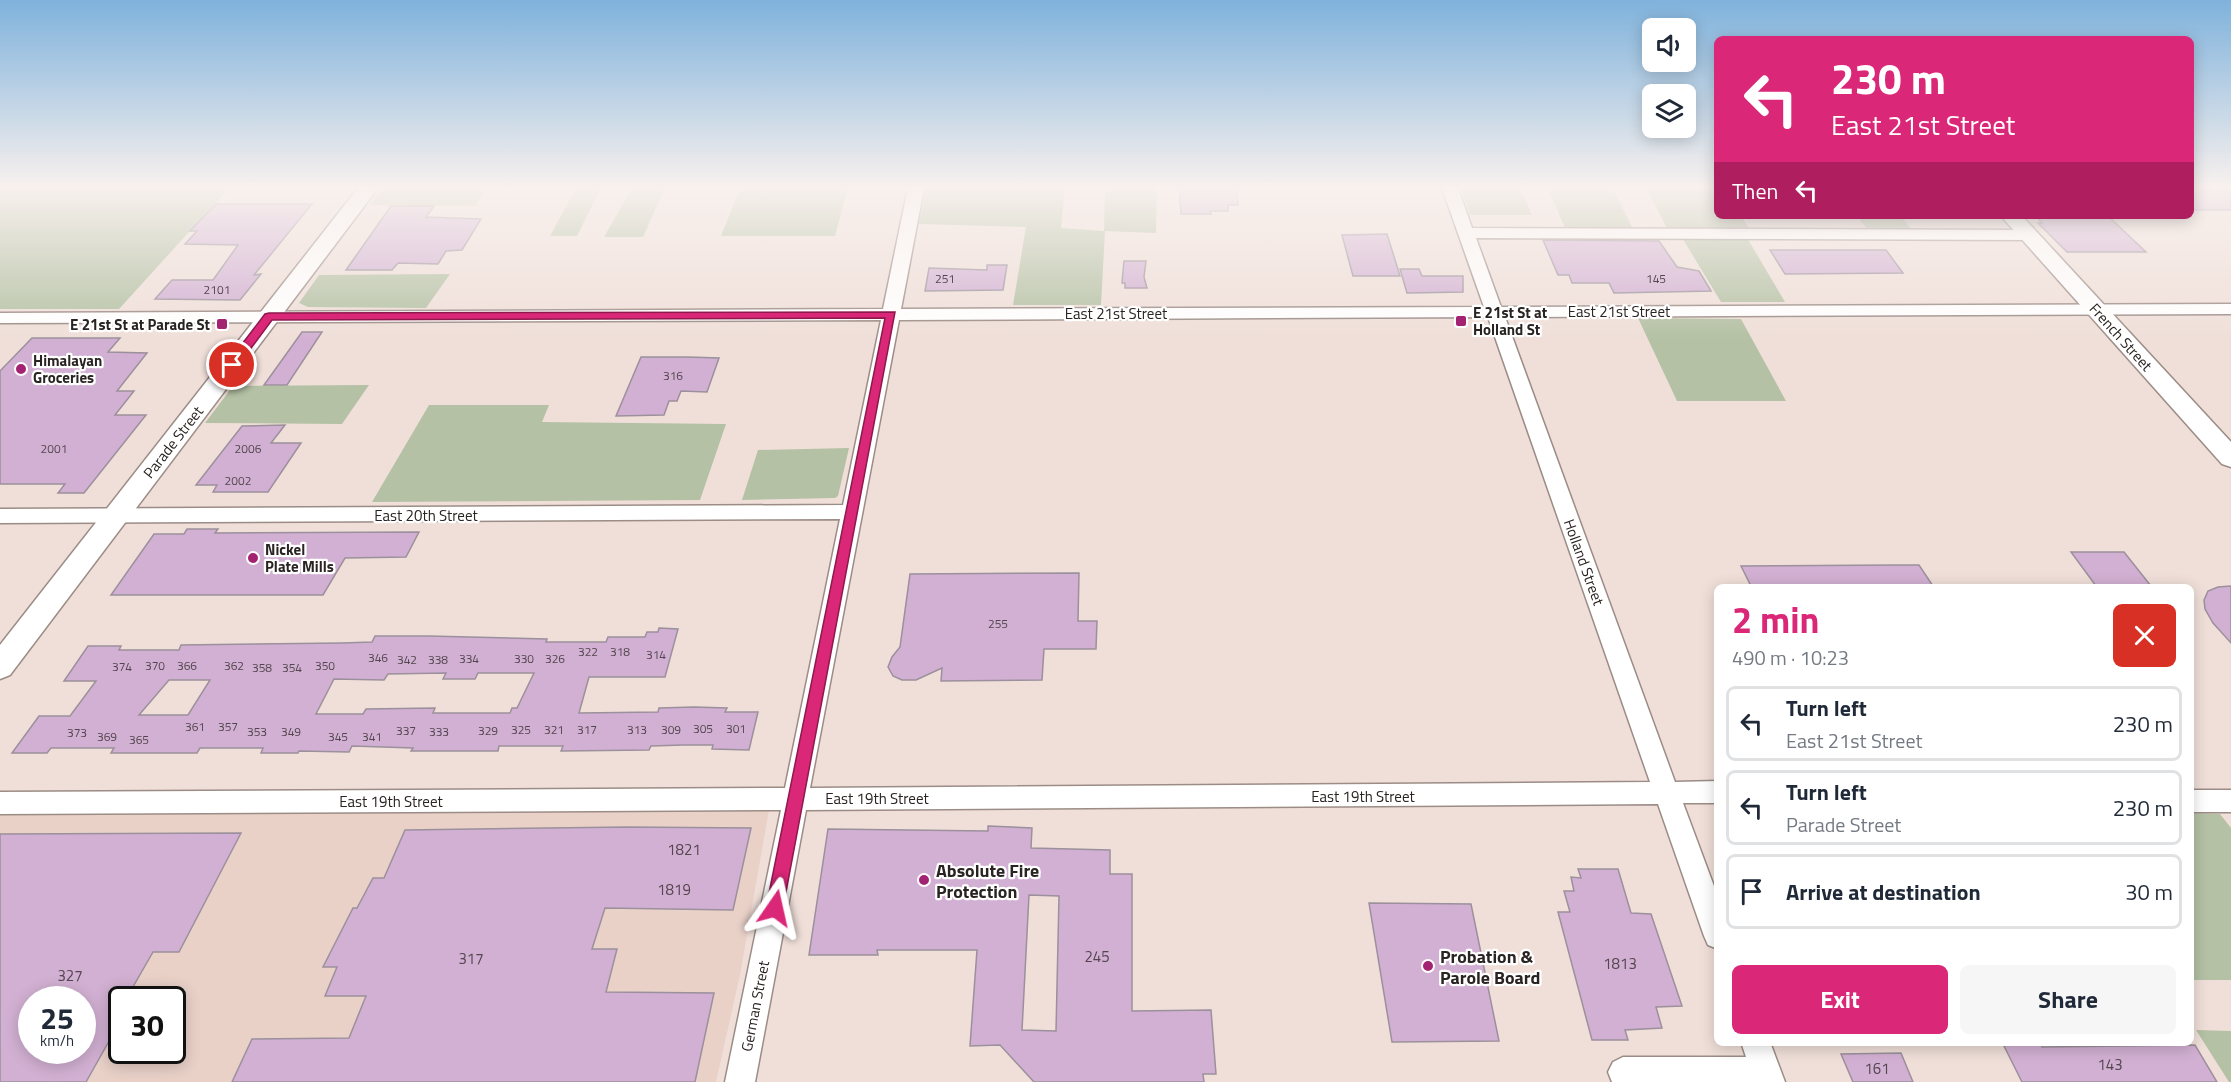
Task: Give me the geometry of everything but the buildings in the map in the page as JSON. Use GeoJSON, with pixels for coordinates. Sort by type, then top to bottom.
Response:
{"type":"FeatureCollection","features":[{"type":"Feature","properties":{"kind":"main road","name":"Parade Street"},"geometry":{"type":"LineString","coordinates":[[0,667],[329,238]]}},
{"type":"Feature","properties":{"kind":"main road","name":"French Street"},"geometry":{"type":"LineString","coordinates":[[2031,238],[2231,458]]}},
{"type":"Feature","properties":{"kind":"street","name":"German Street"},"geometry":{"type":"LineString","coordinates":[[740,1082],[906,238]]}},
{"type":"Feature","properties":{"kind":"street","name":"Holland Street"},"geometry":{"type":"LineString","coordinates":[[1468,238],[1714,925]]}},
{"type":"Feature","properties":{"kind":"street","name":"East 21st Street"},"geometry":{"type":"LineString","coordinates":[[0,318],[2231,309]]}},
{"type":"Feature","properties":{"kind":"street","name":"East 20th Street"},"geometry":{"type":"LineString","coordinates":[[0,516],[852,512]]}},
{"type":"Feature","properties":{"kind":"street","name":"East 19th Street"},"geometry":{"type":"LineString","coordinates":[[0,802],[1469,796],[1714,792]]}},
{"type":"Feature","properties":{"kind":"street"},"geometry":{"type":"LineString","coordinates":[[2194,801],[2231,801]]}},
{"type":"Feature","properties":{"kind":"street"},"geometry":{"type":"LineString","coordinates":[[1623,1072],[1768,1077],[1756,1046]]}},
{"type":"Feature","properties":{"kind":"shaded area"},"geometry":{"type":"Polygon","coordinates":[[[769,810],[740,975],[716,1082],[0,1082],[0,813],[769,810]]]}},
{"type":"Feature","properties":{"kind":"green space"},"geometry":{"type":"Polygon","coordinates":[[[0,238],[183,238],[119,309],[0,309],[0,238]]]}},
{"type":"Feature","properties":{"kind":"green space"},"geometry":{"type":"Polygon","coordinates":[[[1024,238],[1105,238],[1101,305],[1013,305],[1024,238]]]}},
{"type":"Feature","properties":{"kind":"green space"},"geometry":{"type":"Polygon","coordinates":[[[1683,238],[1747,238],[1785,302],[1721,302],[1683,238]]]}},
{"type":"Feature","properties":{"kind":"green space"},"geometry":{"type":"Polygon","coordinates":[[[450,274],[426,308],[308,307],[299,303],[319,275],[450,274]]]}},
{"type":"Feature","properties":{"kind":"green space"},"geometry":{"type":"Polygon","coordinates":[[[1638,318],[1741,319],[1786,401],[1677,401],[1638,318]]]}},
{"type":"Feature","properties":{"kind":"green space"},"geometry":{"type":"Polygon","coordinates":[[[369,385],[342,424],[205,423],[233,386],[369,385]]]}},
{"type":"Feature","properties":{"kind":"green space"},"geometry":{"type":"Polygon","coordinates":[[[429,405],[549,405],[542,422],[726,424],[700,500],[372,502],[429,405]]]}},
{"type":"Feature","properties":{"kind":"green space"},"geometry":{"type":"Polygon","coordinates":[[[849,448],[838,496],[835,498],[742,500],[758,450],[849,448]]]}},
{"type":"Feature","properties":{"kind":"green space"},"geometry":{"type":"Polygon","coordinates":[[[2194,813],[2220,814],[2231,828],[2231,980],[2194,980],[2194,813]]]}},
{"type":"Feature","properties":{"kind":"green space"},"geometry":{"type":"Polygon","coordinates":[[[2196,1030],[2231,1031],[2231,1082],[2229,1082],[2196,1030]]]}},
{"type":"Feature","properties":{"kind":"place","name":"E 21st St at Holland St"},"geometry":{"type":"Point","coordinates":[1461,321]}},
{"type":"Feature","properties":{"kind":"place","name":"E 21st St at Parade St"},"geometry":{"type":"Point","coordinates":[222,324]}},
{"type":"Feature","properties":{"kind":"place","name":"Himalayan Groceries"},"geometry":{"type":"Point","coordinates":[21,369]}},
{"type":"Feature","properties":{"kind":"place","name":"Nickel Plate Mills"},"geometry":{"type":"Point","coordinates":[253,558]}},
{"type":"Feature","properties":{"kind":"place","name":"Absolute Fire Protection"},"geometry":{"type":"Point","coordinates":[924,880]}},
{"type":"Feature","properties":{"kind":"place","name":"Probation & Parole Board"},"geometry":{"type":"Point","coordinates":[1428,966]}},
{"type":"Feature","properties":{"kind":"route"},"geometry":{"type":"LineString","coordinates":[[232,365],[269,317],[891,314],[775,908]]}}]}
